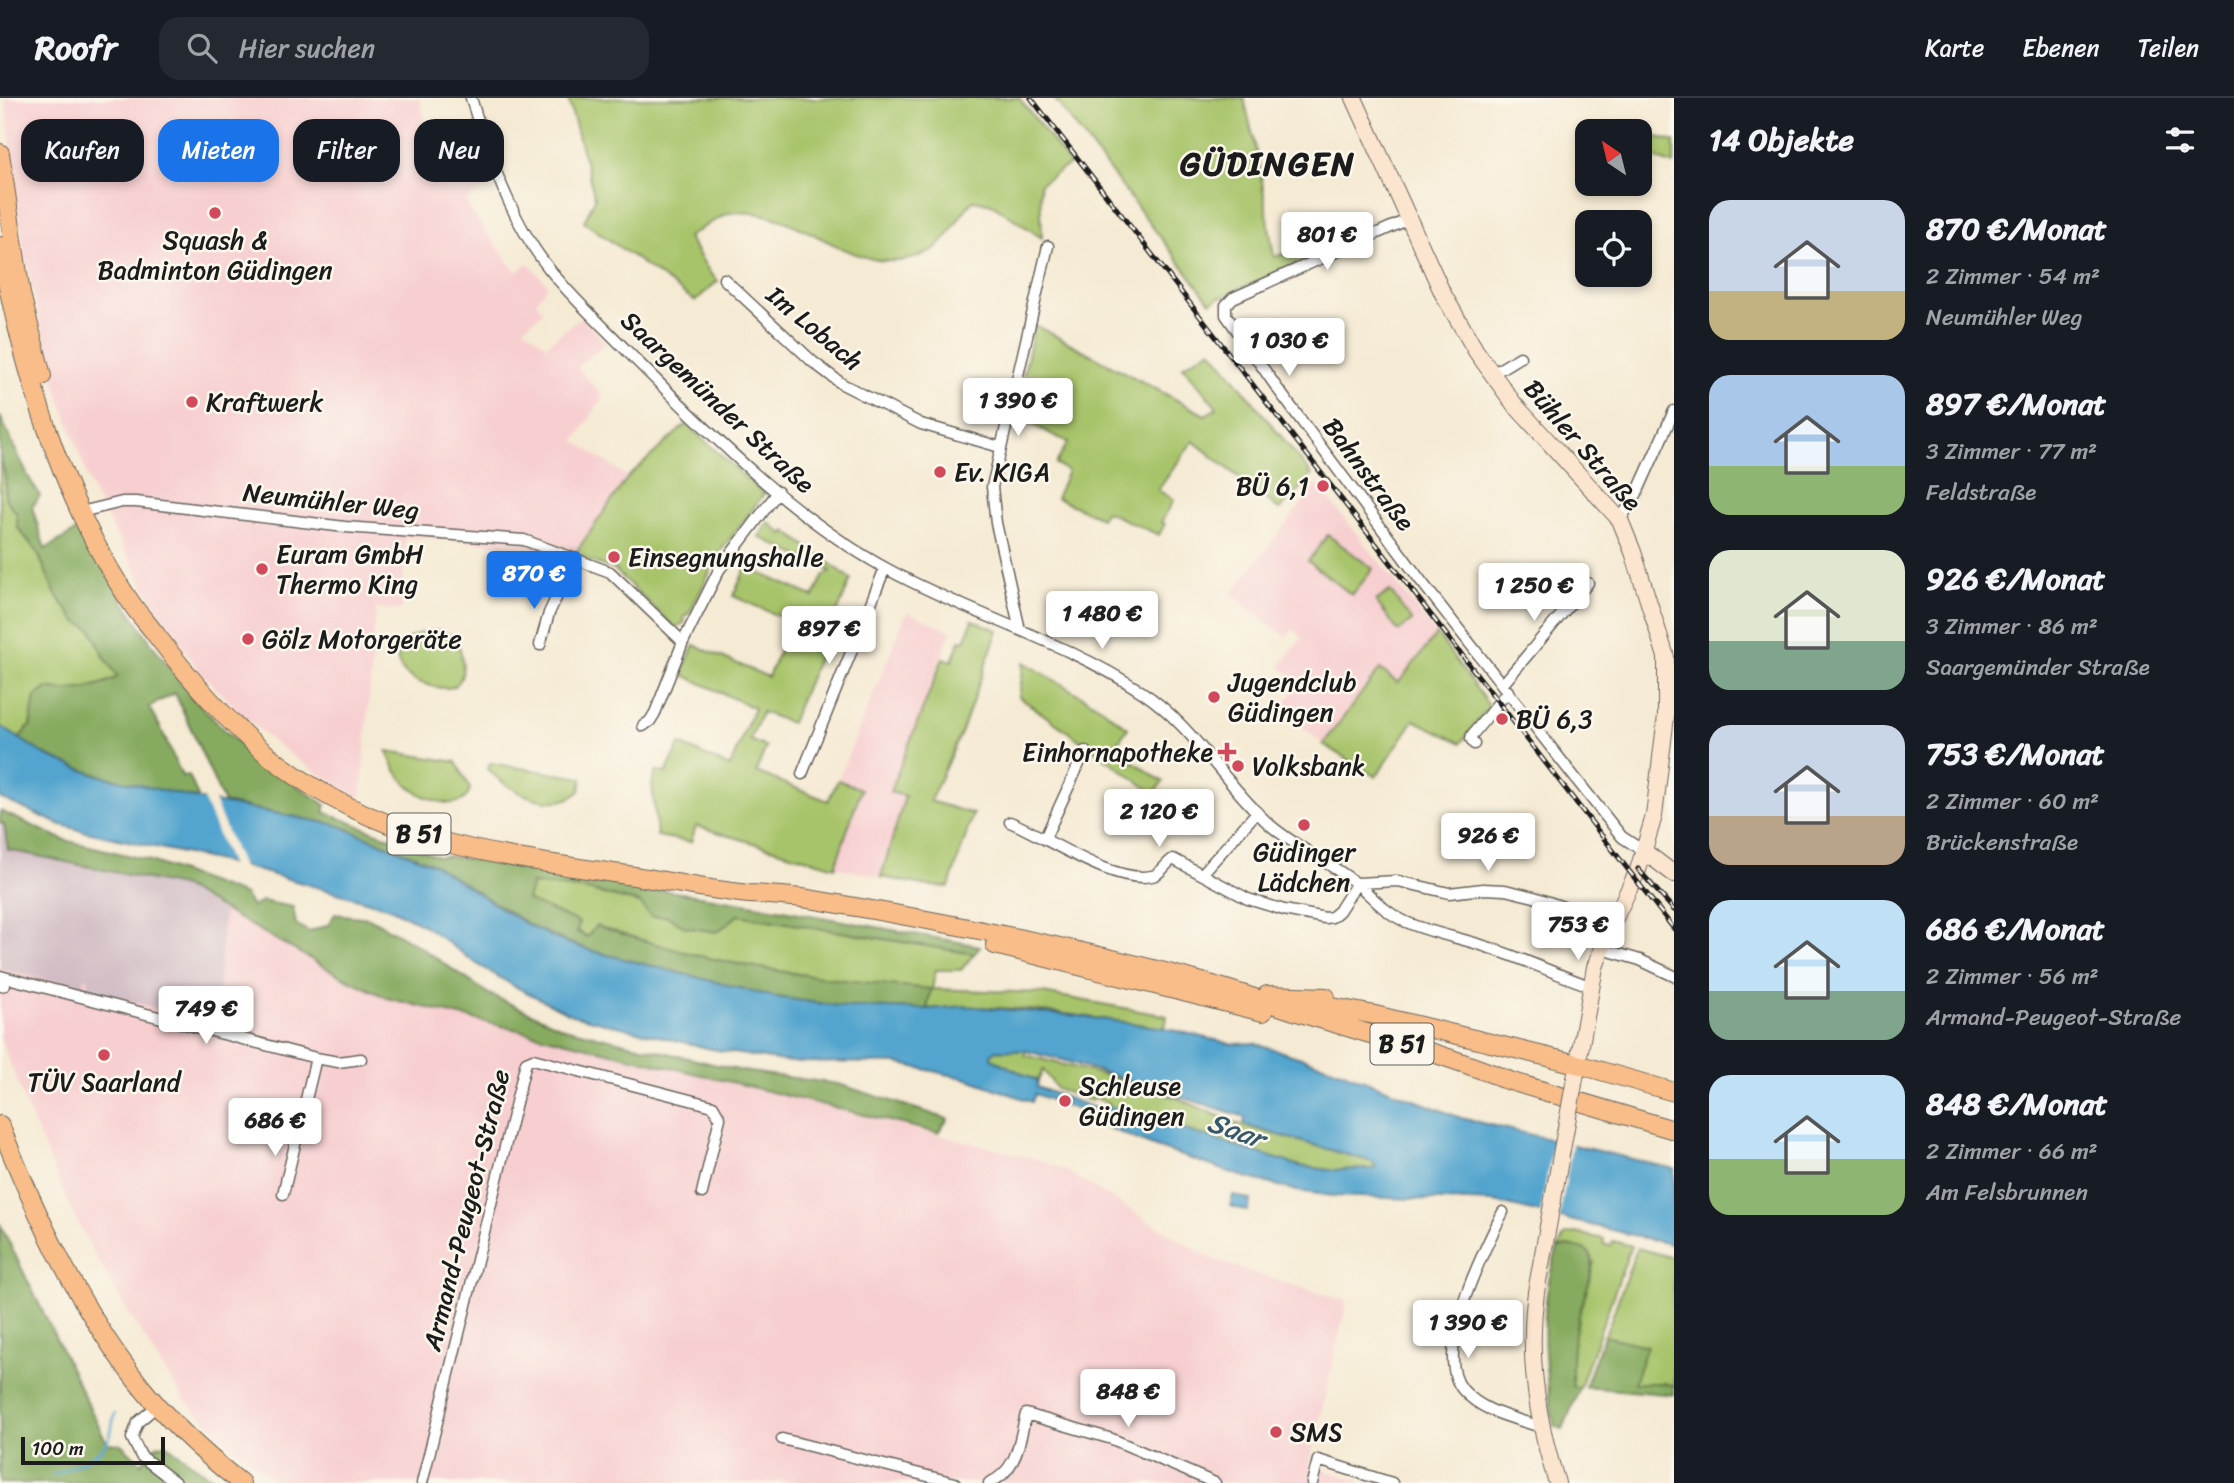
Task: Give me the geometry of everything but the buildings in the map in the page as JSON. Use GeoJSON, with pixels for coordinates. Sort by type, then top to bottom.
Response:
{"type":"FeatureCollection","features":[{"type":"Feature","properties":{"kind":"main road","name":"Bühler Straße"},"geometry":{"type":"LineString","coordinates":[[1354,98],[1443,294],[1492,374],[1514,404],[1620,520],[1671,666],[1654,817],[1645,852],[1612,924],[1590,986],[1536,1292],[1533,1361],[1541,1427],[1557,1483]]}},
{"type":"Feature","properties":{"kind":"main road","name":"B 51"},"geometry":{"type":"LineString","coordinates":[[0,153],[21,294],[32,341],[86,510]]}},
{"type":"Feature","properties":{"kind":"main road","name":"B 51"},"geometry":{"type":"LineString","coordinates":[[0,246],[23,354],[69,485],[86,510],[156,635],[205,697],[260,750],[302,780],[374,819],[435,840],[518,859],[750,894],[807,899],[993,932],[1233,991],[1469,1064],[1508,1080]]}},
{"type":"Feature","properties":{"kind":"main road"},"geometry":{"type":"LineString","coordinates":[[1645,852],[1674,874]]}},
{"type":"Feature","properties":{"kind":"main road","name":"B 51"},"geometry":{"type":"LineString","coordinates":[[750,894],[764,900],[985,942],[1253,1010],[1671,1128]]}},
{"type":"Feature","properties":{"kind":"main road"},"geometry":{"type":"LineString","coordinates":[[1233,991],[1280,997],[1319,995],[1337,999],[1375,1015]]}},
{"type":"Feature","properties":{"kind":"main road"},"geometry":{"type":"LineString","coordinates":[[1253,1010],[1287,1013],[1313,1005],[1375,1015],[1577,1064],[1674,1092]]}},
{"type":"Feature","properties":{"kind":"main road"},"geometry":{"type":"LineString","coordinates":[[0,1125],[46,1229],[81,1296],[121,1360],[158,1406],[200,1450],[241,1483]]}},
{"type":"Feature","properties":{"kind":"street","name":"Saargemünder Straße"},"geometry":{"type":"LineString","coordinates":[[471,98],[502,184],[523,229],[542,260],[690,414],[778,492],[853,549],[885,568],[945,599],[1084,658],[1152,700],[1185,729],[1257,812],[1287,838],[1357,883],[1378,904],[1404,922],[1488,947],[1590,986]]}},
{"type":"Feature","properties":{"kind":"street","name":"Bahnstraße"},"geometry":{"type":"LineString","coordinates":[[1409,219],[1233,298],[1226,305],[1226,315],[1383,530],[1622,837],[1645,852]]}},
{"type":"Feature","properties":{"kind":"street"},"geometry":{"type":"LineString","coordinates":[[1020,630],[992,497],[993,478],[1048,246]]}},
{"type":"Feature","properties":{"kind":"street","name":"Im Lobach"},"geometry":{"type":"LineString","coordinates":[[724,279],[813,362],[842,384],[921,424],[1000,447]]}},
{"type":"Feature","properties":{"kind":"street"},"geometry":{"type":"LineString","coordinates":[[1492,374],[1520,357]]}},
{"type":"Feature","properties":{"kind":"street"},"geometry":{"type":"LineString","coordinates":[[1620,520],[1637,493],[1674,411]]}},
{"type":"Feature","properties":{"kind":"street"},"geometry":{"type":"LineString","coordinates":[[643,726],[655,713],[683,642],[719,570],[778,492]]}},
{"type":"Feature","properties":{"kind":"street","name":"Neumühler Weg"},"geometry":{"type":"LineString","coordinates":[[86,510],[122,502],[136,502],[345,527],[524,540],[616,576],[683,642]]}},
{"type":"Feature","properties":{"kind":"street"},"geometry":{"type":"LineString","coordinates":[[540,645],[549,613],[574,560]]}},
{"type":"Feature","properties":{"kind":"street"},"geometry":{"type":"LineString","coordinates":[[802,775],[885,568]]}},
{"type":"Feature","properties":{"kind":"street"},"geometry":{"type":"LineString","coordinates":[[1474,744],[1472,735],[1505,687],[1588,583]]}},
{"type":"Feature","properties":{"kind":"street"},"geometry":{"type":"LineString","coordinates":[[1045,838],[1085,751]]}},
{"type":"Feature","properties":{"kind":"street"},"geometry":{"type":"LineString","coordinates":[[1202,874],[1257,812]]}},
{"type":"Feature","properties":{"kind":"street"},"geometry":{"type":"LineString","coordinates":[[1010,822],[1109,871],[1152,876],[1173,859],[1248,899],[1325,918],[1332,917],[1339,911],[1357,883],[1398,881],[1450,893],[1483,888],[1512,891],[1612,924]]}},
{"type":"Feature","properties":{"kind":"street"},"geometry":{"type":"LineString","coordinates":[[1602,949],[1640,960],[1674,976]]}},
{"type":"Feature","properties":{"kind":"street"},"geometry":{"type":"LineString","coordinates":[[1,983],[30,985],[316,1058],[338,1062],[360,1059]]}},
{"type":"Feature","properties":{"kind":"street"},"geometry":{"type":"LineString","coordinates":[[283,1194],[316,1058]]}},
{"type":"Feature","properties":{"kind":"street","name":"Armand-Peugeot-Straße"},"geometry":{"type":"LineString","coordinates":[[422,1483],[526,1062],[533,1059],[713,1106],[720,1118],[702,1193]]}},
{"type":"Feature","properties":{"kind":"street"},"geometry":{"type":"LineString","coordinates":[[1503,1212],[1473,1278],[1457,1331],[1452,1365],[1458,1383],[1478,1403],[1541,1427]]}},
{"type":"Feature","properties":{"kind":"street"},"geometry":{"type":"LineString","coordinates":[[158,1406],[138,1422],[132,1438],[141,1456],[176,1483]]}},
{"type":"Feature","properties":{"kind":"street"},"geometry":{"type":"LineString","coordinates":[[989,1483],[1002,1476],[1013,1461],[1026,1413],[1112,1439],[1215,1483]]}},
{"type":"Feature","properties":{"kind":"street"},"geometry":{"type":"LineString","coordinates":[[782,1439],[955,1483]]}},
{"type":"Feature","properties":{"kind":"street"},"geometry":{"type":"LineString","coordinates":[[1312,1483],[1318,1460],[1392,1483]]}},
{"type":"Feature","properties":{"kind":"shaded area"},"geometry":{"type":"Polygon","coordinates":[[[5,98],[419,98],[424,119],[414,119],[414,182],[493,182],[465,202],[516,272],[528,263],[548,285],[536,302],[543,312],[524,328],[546,345],[581,317],[606,343],[577,367],[603,397],[575,441],[628,477],[574,555],[564,561],[525,546],[405,537],[402,610],[376,609],[361,799],[302,763],[242,715],[197,668],[157,610],[92,490],[56,386],[24,255],[5,98]]]}},
{"type":"Feature","properties":{"kind":"shaded area"},"geometry":{"type":"Polygon","coordinates":[[[1317,484],[1437,634],[1398,684],[1380,669],[1323,744],[1280,708],[1301,684],[1280,666],[1302,638],[1293,629],[1286,637],[1231,594],[1317,484]]]}},
{"type":"Feature","properties":{"kind":"shaded area"},"geometry":{"type":"Polygon","coordinates":[[[907,612],[951,631],[891,792],[906,796],[881,877],[835,867],[860,790],[838,780],[907,612]]]}},
{"type":"Feature","properties":{"kind":"shaded area"},"geometry":{"type":"Polygon","coordinates":[[[0,823],[8,850],[181,886],[387,998],[1039,1160],[1065,1170],[1208,1257],[1347,1301],[1309,1465],[1366,1483],[278,1483],[226,1441],[186,1402],[159,1362],[108,1279],[71,1210],[26,1105],[0,1037],[0,823]]]}},
{"type":"Feature","properties":{"kind":"shaded area"},"geometry":{"type":"Polygon","coordinates":[[[0,823],[4,824],[8,850],[181,886],[224,908],[216,1024],[88,990],[88,978],[84,978],[83,989],[0,969],[0,823]]]}},
{"type":"Feature","properties":{"kind":"green space"},"geometry":{"type":"Polygon","coordinates":[[[568,98],[1019,98],[1070,164],[1040,184],[1042,238],[992,204],[974,200],[943,242],[929,252],[905,260],[883,261],[861,256],[775,218],[752,213],[730,213],[688,237],[710,273],[718,281],[695,301],[584,222],[595,198],[568,98]]]}},
{"type":"Feature","properties":{"kind":"green space"},"geometry":{"type":"Polygon","coordinates":[[[1054,98],[1112,98],[1121,102],[1123,98],[1244,98],[1259,163],[1274,257],[1398,218],[1210,302],[1054,98]]]}},
{"type":"Feature","properties":{"kind":"green space"},"geometry":{"type":"Polygon","coordinates":[[[1652,136],[1674,142],[1674,165],[1652,157],[1652,136]]]}},
{"type":"Feature","properties":{"kind":"green space"},"geometry":{"type":"Polygon","coordinates":[[[1035,325],[1205,415],[1217,408],[1183,366],[1211,349],[1312,475],[1280,510],[1193,441],[1158,490],[1174,500],[1161,522],[1165,524],[1159,535],[1105,511],[1101,518],[1056,498],[1068,471],[1056,464],[1068,442],[1014,416],[1035,325]]]}},
{"type":"Feature","properties":{"kind":"green space"},"geometry":{"type":"Polygon","coordinates":[[[0,416],[40,496],[32,507],[45,549],[81,528],[136,621],[179,680],[203,708],[255,757],[326,805],[324,812],[439,857],[448,856],[750,904],[980,946],[974,954],[738,915],[717,932],[685,927],[667,916],[651,917],[640,903],[587,890],[532,884],[527,900],[579,922],[577,932],[587,937],[596,926],[736,964],[820,977],[931,989],[927,1009],[846,1007],[775,997],[592,951],[536,929],[433,864],[337,825],[224,803],[175,693],[149,707],[182,776],[189,775],[199,799],[106,777],[39,751],[18,739],[30,726],[35,697],[47,688],[84,688],[118,677],[91,629],[76,621],[56,595],[37,551],[17,527],[17,514],[5,498],[6,480],[0,455],[0,416]]]}},
{"type":"Feature","properties":{"kind":"green space"},"geometry":{"type":"Polygon","coordinates":[[[686,424],[764,494],[720,552],[690,612],[684,618],[685,622],[673,626],[615,570],[574,555],[628,477],[686,424]]]}},
{"type":"Feature","properties":{"kind":"green space"},"geometry":{"type":"Polygon","coordinates":[[[0,455],[6,480],[5,498],[17,514],[17,527],[37,551],[56,595],[76,621],[91,629],[104,656],[119,678],[83,688],[47,689],[35,697],[30,726],[18,739],[0,726],[0,455]]]}},
{"type":"Feature","properties":{"kind":"green space"},"geometry":{"type":"Polygon","coordinates":[[[768,522],[783,534],[786,531],[851,579],[791,723],[762,712],[750,740],[766,747],[756,772],[828,801],[838,780],[861,789],[835,867],[696,826],[691,842],[657,836],[652,784],[656,771],[666,773],[680,744],[730,767],[754,708],[681,674],[694,645],[768,677],[792,622],[733,596],[746,567],[814,597],[823,576],[831,571],[759,537],[768,522]]]}},
{"type":"Feature","properties":{"kind":"green space"},"geometry":{"type":"Polygon","coordinates":[[[1328,535],[1373,569],[1352,595],[1308,561],[1328,535]]]}},
{"type":"Feature","properties":{"kind":"green space"},"geometry":{"type":"Polygon","coordinates":[[[1390,591],[1412,621],[1398,631],[1376,601],[1390,591]]]}},
{"type":"Feature","properties":{"kind":"green space"},"geometry":{"type":"Polygon","coordinates":[[[972,620],[998,630],[962,731],[930,801],[973,814],[949,887],[881,877],[905,796],[890,792],[943,658],[952,661],[960,640],[965,641],[972,620]]]}},
{"type":"Feature","properties":{"kind":"green space"},"geometry":{"type":"Polygon","coordinates":[[[439,630],[454,638],[461,654],[462,674],[455,686],[450,688],[419,682],[400,666],[397,656],[400,647],[408,639],[421,633],[439,630]]]}},
{"type":"Feature","properties":{"kind":"green space"},"geometry":{"type":"Polygon","coordinates":[[[1437,634],[1489,706],[1461,743],[1414,720],[1376,777],[1323,744],[1380,669],[1398,683],[1437,634]]]}},
{"type":"Feature","properties":{"kind":"green space"},"geometry":{"type":"Polygon","coordinates":[[[1024,662],[1100,707],[1128,728],[1114,748],[1163,782],[1154,793],[1019,697],[1024,662]]]}},
{"type":"Feature","properties":{"kind":"green space"},"geometry":{"type":"Polygon","coordinates":[[[387,751],[456,762],[470,788],[467,796],[461,801],[444,803],[417,793],[399,776],[387,751]]]}},
{"type":"Feature","properties":{"kind":"green space"},"geometry":{"type":"Polygon","coordinates":[[[490,763],[582,778],[580,791],[558,801],[532,798],[497,778],[488,769],[490,763]]]}},
{"type":"Feature","properties":{"kind":"green space"},"geometry":{"type":"Polygon","coordinates":[[[0,811],[64,840],[148,860],[245,895],[252,907],[262,901],[293,907],[296,924],[309,932],[328,925],[335,914],[369,918],[417,945],[489,994],[564,1028],[742,1071],[838,1084],[948,1119],[938,1133],[387,998],[337,974],[181,886],[8,850],[4,824],[0,823],[0,811]]]}},
{"type":"Feature","properties":{"kind":"green space"},"geometry":{"type":"Polygon","coordinates":[[[532,883],[587,890],[640,903],[651,916],[667,916],[685,927],[717,932],[738,915],[974,954],[961,970],[936,970],[932,989],[1043,993],[1167,1016],[1165,1028],[1016,1009],[927,1009],[931,989],[819,977],[736,964],[596,926],[588,937],[527,900],[532,883]]]}},
{"type":"Feature","properties":{"kind":"green space"},"geometry":{"type":"Polygon","coordinates":[[[997,1050],[1026,1051],[1025,1055],[1112,1077],[1177,1098],[1235,1123],[1373,1162],[1376,1167],[1329,1170],[1300,1166],[1108,1106],[1109,1103],[1095,1098],[1091,1101],[1057,1089],[1043,1070],[1038,1081],[992,1059],[991,1054],[997,1050]]]}},
{"type":"Feature","properties":{"kind":"green space"},"geometry":{"type":"Polygon","coordinates":[[[0,1224],[107,1443],[121,1444],[141,1463],[156,1446],[166,1444],[218,1483],[0,1483],[0,1224]]]}},
{"type":"Feature","properties":{"kind":"green space"},"geometry":{"type":"Polygon","coordinates":[[[1575,1233],[1604,1239],[1603,1244],[1611,1246],[1613,1241],[1631,1246],[1580,1387],[1573,1387],[1572,1355],[1577,1324],[1594,1262],[1566,1246],[1558,1248],[1565,1235],[1575,1233]]]}},
{"type":"Feature","properties":{"kind":"green space"},"geometry":{"type":"Polygon","coordinates":[[[1566,1246],[1585,1250],[1592,1259],[1592,1264],[1573,1349],[1573,1387],[1580,1387],[1563,1429],[1554,1426],[1544,1337],[1551,1270],[1558,1248],[1566,1246]]]}},
{"type":"Feature","properties":{"kind":"green space"},"geometry":{"type":"Polygon","coordinates":[[[1637,1248],[1674,1258],[1674,1386],[1664,1383],[1634,1383],[1605,1336],[1637,1248]]]}},
{"type":"Feature","properties":{"kind":"green space"},"geometry":{"type":"Polygon","coordinates":[[[1604,1336],[1647,1346],[1634,1383],[1664,1383],[1674,1386],[1674,1395],[1585,1387],[1604,1336]]]}},
{"type":"Feature","properties":{"kind":"water"},"geometry":{"type":"Polygon","coordinates":[[[0,726],[47,756],[93,774],[199,799],[337,825],[433,864],[522,922],[558,940],[592,951],[775,997],[846,1007],[927,1009],[966,1006],[1079,1016],[1165,1028],[1232,1044],[1254,1043],[1333,1068],[1461,1118],[1674,1169],[1674,1245],[1495,1202],[1333,1196],[1297,1191],[1238,1175],[1153,1146],[1101,1125],[1103,1119],[1035,1094],[1032,1102],[968,1079],[896,1063],[790,1062],[751,1056],[711,1049],[572,1015],[514,986],[477,964],[425,926],[390,908],[242,866],[82,831],[0,798],[0,726]],[[997,1050],[991,1054],[992,1059],[1038,1081],[1037,1087],[1105,1112],[1108,1106],[1300,1166],[1329,1170],[1376,1167],[1373,1162],[1244,1125],[1245,1117],[1070,1062],[1026,1051],[997,1050]]]}},
{"type":"Feature","properties":{"kind":"water"},"geometry":{"type":"Polygon","coordinates":[[[1233,1195],[1251,1200],[1247,1211],[1230,1206],[1233,1195]]]}},
{"type":"Feature","properties":{"kind":"pier"},"geometry":{"type":"Polygon","coordinates":[[[202,796],[213,798],[243,870],[232,868],[202,796]]]}},
{"type":"Feature","properties":{"kind":"pier"},"geometry":{"type":"Polygon","coordinates":[[[1554,1135],[1573,1140],[1559,1221],[1540,1216],[1554,1135]]]}},
{"type":"Feature","properties":{"kind":"waterway"},"geometry":{"type":"LineString","coordinates":[[1214,1071],[1271,1089]]}},
{"type":"Feature","properties":{"kind":"waterway"},"geometry":{"type":"LineString","coordinates":[[53,1475],[101,1450],[110,1436],[115,1413]]}},
{"type":"Feature","properties":{"kind":"railway"},"geometry":{"type":"LineString","coordinates":[[1031,98],[1674,929]]}},
{"type":"Feature","properties":{"kind":"railway"},"geometry":{"type":"LineString","coordinates":[[1638,869],[1674,910]]}},
{"type":"Feature","properties":{"kind":"place","name":"Squash & Badminton Güdingen"},"geometry":{"type":"Point","coordinates":[215,213]}},
{"type":"Feature","properties":{"kind":"place","name":"Kraftwerk"},"geometry":{"type":"Point","coordinates":[192,402]}},
{"type":"Feature","properties":{"kind":"place","name":"Ev. KIGA"},"geometry":{"type":"Point","coordinates":[940,472]}},
{"type":"Feature","properties":{"kind":"place","name":"BÜ 6,1"},"geometry":{"type":"Point","coordinates":[1323,486]}},
{"type":"Feature","properties":{"kind":"place","name":"Einsegnungshalle"},"geometry":{"type":"Point","coordinates":[614,557]}},
{"type":"Feature","properties":{"kind":"place","name":"Euram GmbH Thermo King"},"geometry":{"type":"Point","coordinates":[262,569]}},
{"type":"Feature","properties":{"kind":"place","name":"Gölz Motorgeräte"},"geometry":{"type":"Point","coordinates":[248,639]}},
{"type":"Feature","properties":{"kind":"place","name":"Jugendclub Güdingen"},"geometry":{"type":"Point","coordinates":[1214,697]}},
{"type":"Feature","properties":{"kind":"place","name":"BÜ 6,3"},"geometry":{"type":"Point","coordinates":[1502,719]}},
{"type":"Feature","properties":{"kind":"place","name":"Einhornapotheke"},"geometry":{"type":"Point","coordinates":[1227,752]}},
{"type":"Feature","properties":{"kind":"place","name":"Volksbank"},"geometry":{"type":"Point","coordinates":[1238,766]}},
{"type":"Feature","properties":{"kind":"place","name":"Güdinger Lädchen"},"geometry":{"type":"Point","coordinates":[1304,825]}},
{"type":"Feature","properties":{"kind":"place","name":"TÜV Saarland"},"geometry":{"type":"Point","coordinates":[104,1055]}},
{"type":"Feature","properties":{"kind":"place","name":"Schleuse Güdingen"},"geometry":{"type":"Point","coordinates":[1065,1101]}},
{"type":"Feature","properties":{"kind":"place","name":"SMS"},"geometry":{"type":"Point","coordinates":[1276,1432]}},
{"type":"Feature","properties":{"kind":"district","name":"GÜDINGEN"},"geometry":{"type":"Point","coordinates":[1268,164]}},
{"type":"Feature","properties":{"kind":"water label","name":"Saar"},"geometry":{"type":"Point","coordinates":[1236,1130]}}]}
